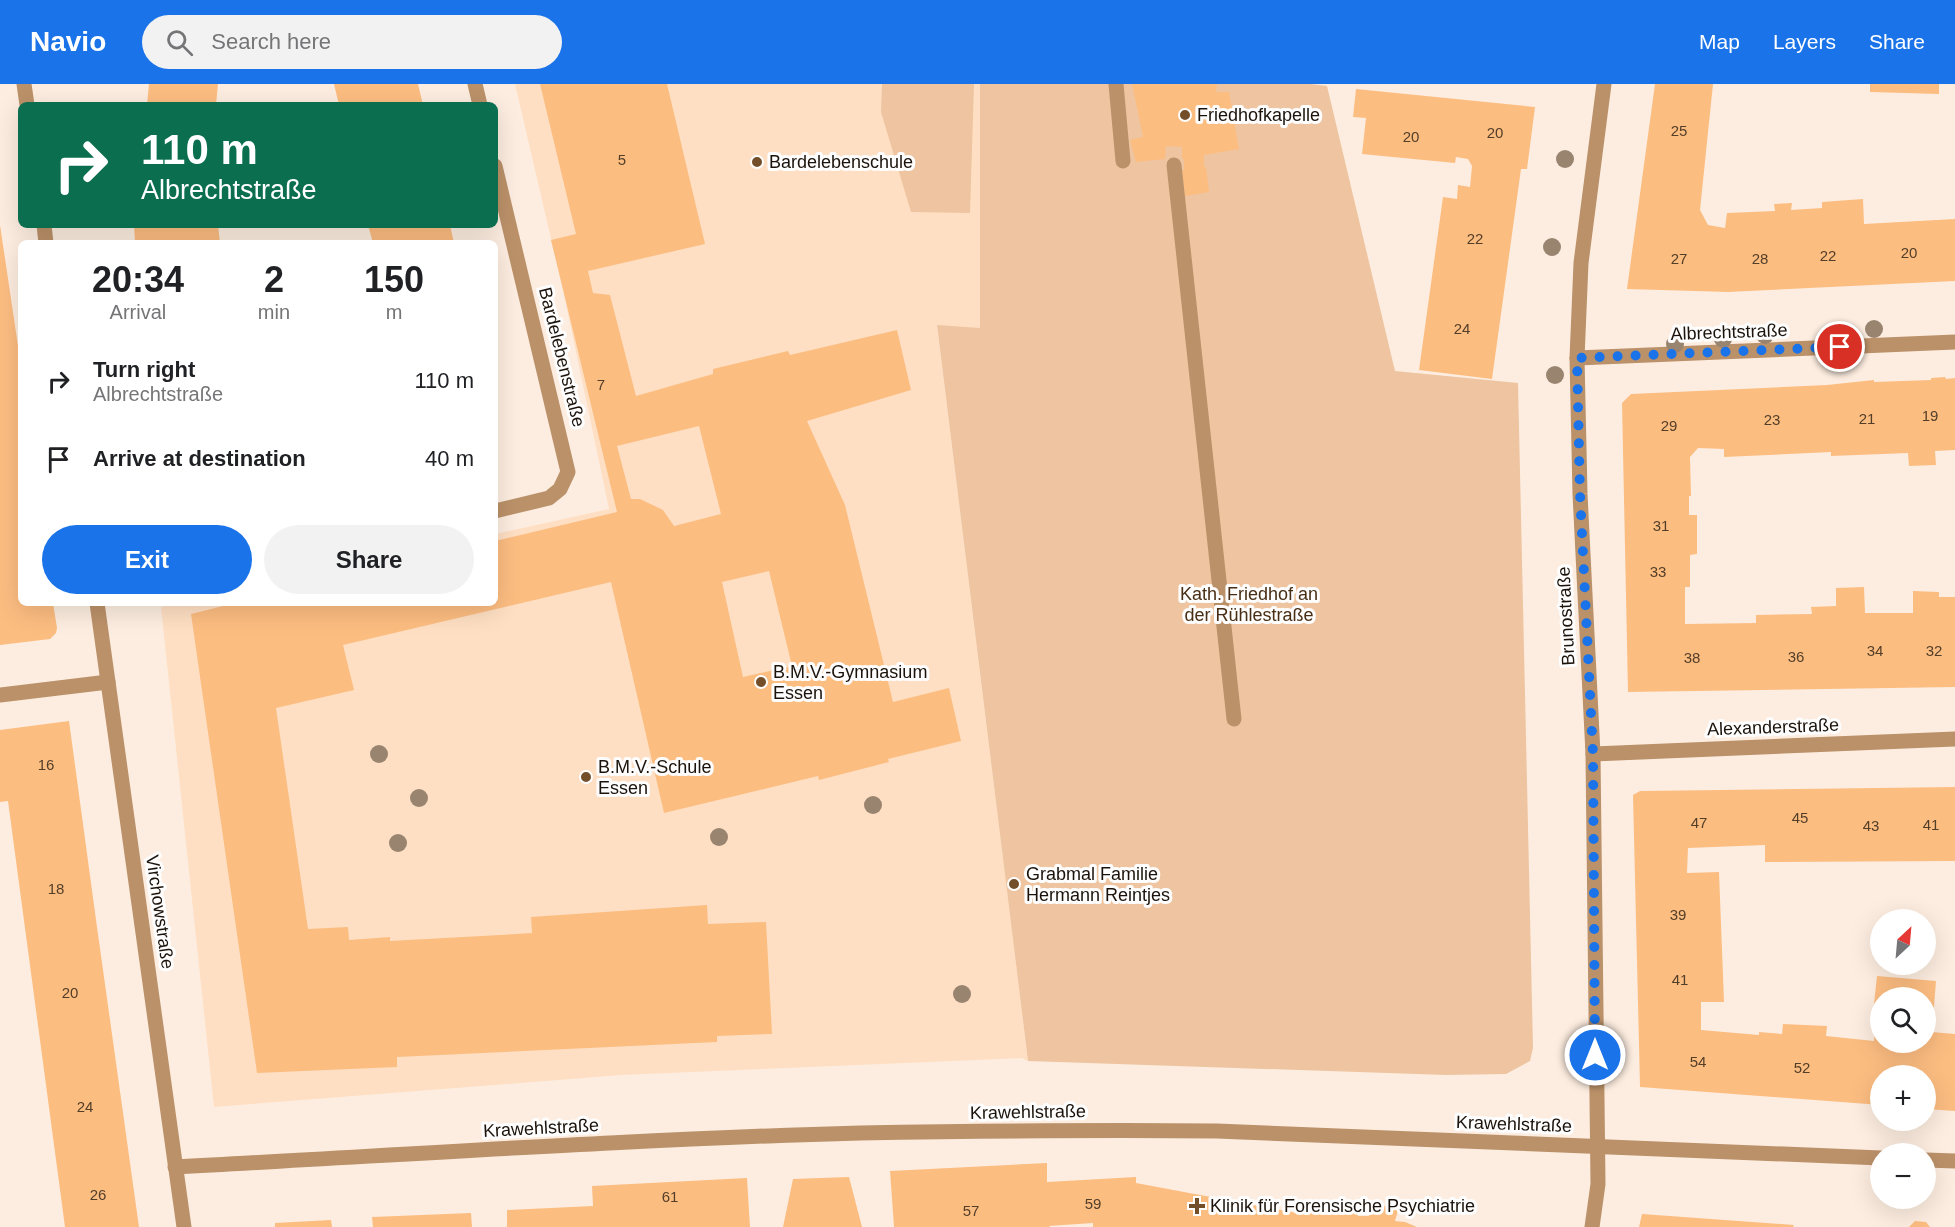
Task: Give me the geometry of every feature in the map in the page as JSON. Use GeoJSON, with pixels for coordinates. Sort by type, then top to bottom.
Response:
{"type":"FeatureCollection","features":[{"type":"Feature","properties":{"kind":"street"},"geometry":{"type":"LineString","coordinates":[[24,84],[27,102]]}},
{"type":"Feature","properties":{"kind":"street"},"geometry":{"type":"LineString","coordinates":[[475,84],[479,102]]}},
{"type":"Feature","properties":{"kind":"street"},"geometry":{"type":"LineString","coordinates":[[1116,84],[1123,161]]}},
{"type":"Feature","properties":{"kind":"street","name":"Brunostraße"},"geometry":{"type":"LineString","coordinates":[[1592,1227],[1598,1184],[1593,754],[1580,494],[1577,358],[1581,263],[1604,84]]}},
{"type":"Feature","properties":{"kind":"street"},"geometry":{"type":"LineString","coordinates":[[1174,165],[1234,719]]}},
{"type":"Feature","properties":{"kind":"street","name":"Bardelebenstraße"},"geometry":{"type":"LineString","coordinates":[[498,179],[568,472],[560,489],[549,498],[498,510]]}},
{"type":"Feature","properties":{"kind":"street","name":"Albrechtstraße"},"geometry":{"type":"LineString","coordinates":[[1577,358],[1955,342]]}},
{"type":"Feature","properties":{"kind":"street","name":"Virchowstraße"},"geometry":{"type":"LineString","coordinates":[[102,606],[108,682],[184,1227]]}},
{"type":"Feature","properties":{"kind":"street"},"geometry":{"type":"LineString","coordinates":[[0,695],[108,682]]}},
{"type":"Feature","properties":{"kind":"street","name":"Alexanderstraße"},"geometry":{"type":"LineString","coordinates":[[1593,754],[1955,739]]}},
{"type":"Feature","properties":{"kind":"street","name":"Krawehlstraße"},"geometry":{"type":"LineString","coordinates":[[175,1167],[544,1146],[859,1133],[1108,1130],[1217,1131],[1870,1158]]}},
{"type":"Feature","properties":{"kind":"street"},"geometry":{"type":"LineString","coordinates":[[1936,1160],[1955,1161]]}},
{"type":"Feature","properties":{"kind":"shaded area","name":"B.M.V.-Schule Essen"},"geometry":{"type":"Polygon","coordinates":[[[515,84],[980,84],[980,329],[937,326],[1028,1061],[1022,1058],[621,1075],[214,1107],[161,607],[498,606],[498,533],[609,509],[563,290],[515,84]]]}},
{"type":"Feature","properties":{"kind":"green space"},"geometry":{"type":"Polygon","coordinates":[[[882,84],[974,84],[970,213],[911,212],[881,112],[882,84]]]}},
{"type":"Feature","properties":{"kind":"green space","name":"Kath. Friedhof an der Rühlestraße"},"geometry":{"type":"Polygon","coordinates":[[[980,84],[1311,84],[1327,86],[1395,371],[1518,383],[1533,1048],[1530,1061],[1506,1074],[1446,1075],[1028,1061],[937,325],[980,328],[980,84]]]}},
{"type":"Feature","properties":{"kind":"building"},"geometry":{"type":"Polygon","coordinates":[[[149,84],[218,84],[216,102],[147,102],[149,84]]]}},
{"type":"Feature","properties":{"kind":"building"},"geometry":{"type":"Polygon","coordinates":[[[334,84],[418,84],[422,102],[338,102],[334,84]]]}},
{"type":"Feature","properties":{"kind":"building","name":"B.M.V.-Gymnasium Essen"},"geometry":{"type":"Polygon","coordinates":[[[540,84],[667,84],[705,244],[588,271],[593,293],[610,295],[636,396],[713,374],[713,369],[788,351],[790,355],[897,330],[911,390],[807,421],[845,505],[893,702],[949,688],[961,741],[888,759],[889,762],[819,780],[818,776],[664,813],[611,582],[343,645],[354,690],[276,708],[308,929],[348,927],[349,940],[390,937],[390,941],[500,935],[532,933],[531,917],[707,905],[708,924],[766,922],[772,1034],[717,1036],[717,1042],[397,1057],[397,1067],[257,1073],[191,614],[223,606],[498,606],[498,540],[617,512],[551,240],[576,234],[540,84]],[[699,426],[617,446],[631,499],[640,499],[663,510],[674,526],[721,514],[699,426]],[[769,571],[722,582],[743,677],[792,666],[769,571]]]}},
{"type":"Feature","properties":{"kind":"building","name":"Friedhofkapelle"},"geometry":{"type":"Polygon","coordinates":[[[1132,84],[1217,84],[1216,92],[1229,92],[1239,149],[1204,155],[1209,192],[1185,196],[1182,147],[1166,146],[1165,159],[1136,162],[1130,140],[1143,137],[1132,84]]]}},
{"type":"Feature","properties":{"kind":"building"},"geometry":{"type":"Polygon","coordinates":[[[1655,84],[1713,84],[1700,210],[1708,225],[1725,228],[1727,213],[1775,211],[1774,204],[1792,203],[1791,210],[1822,208],[1822,202],[1863,199],[1864,224],[1955,219],[1955,281],[1728,292],[1627,289],[1655,84]]]}},
{"type":"Feature","properties":{"kind":"building"},"geometry":{"type":"Polygon","coordinates":[[[1870,84],[1939,84],[1939,94],[1870,92],[1870,84]]]}},
{"type":"Feature","properties":{"kind":"building"},"geometry":{"type":"Polygon","coordinates":[[[1356,89],[1535,107],[1527,169],[1521,169],[1492,379],[1419,370],[1443,197],[1457,199],[1458,185],[1470,187],[1472,166],[1468,159],[1456,157],[1455,163],[1362,154],[1366,118],[1353,117],[1356,89]]]}},
{"type":"Feature","properties":{"kind":"building"},"geometry":{"type":"Polygon","coordinates":[[[0,225],[18,346],[18,606],[53,606],[57,628],[56,633],[50,639],[0,645],[0,225]]]}},
{"type":"Feature","properties":{"kind":"building"},"geometry":{"type":"Polygon","coordinates":[[[134,228],[218,228],[220,240],[135,240],[134,228]]]}},
{"type":"Feature","properties":{"kind":"building"},"geometry":{"type":"Polygon","coordinates":[[[369,228],[451,228],[453,240],[372,240],[369,228]]]}},
{"type":"Feature","properties":{"kind":"building"},"geometry":{"type":"Polygon","coordinates":[[[1945,377],[1946,379],[1955,378],[1955,450],[1935,451],[1936,465],[1909,466],[1908,453],[1831,456],[1831,452],[1724,457],[1724,449],[1698,448],[1690,457],[1689,515],[1697,515],[1697,554],[1690,555],[1690,587],[1685,587],[1685,624],[1756,623],[1756,615],[1812,614],[1811,607],[1836,606],[1836,588],[1864,587],[1865,613],[1913,613],[1913,591],[1939,592],[1939,597],[1955,597],[1955,687],[1628,692],[1622,403],[1631,394],[1827,385],[1874,380],[1874,382],[1931,380],[1931,378],[1945,377]]]}},
{"type":"Feature","properties":{"kind":"building"},"geometry":{"type":"Polygon","coordinates":[[[69,721],[139,1227],[65,1227],[8,801],[0,802],[0,730],[69,721]]]}},
{"type":"Feature","properties":{"kind":"building"},"geometry":{"type":"Polygon","coordinates":[[[1955,787],[1955,861],[1765,862],[1765,845],[1688,848],[1687,873],[1719,872],[1724,1002],[1701,1002],[1701,1030],[1759,1035],[1759,1032],[1782,1034],[1783,1024],[1827,1026],[1826,1036],[1870,1041],[1870,1053],[1936,1053],[1936,1032],[1955,1034],[1955,1111],[1936,1110],[1936,1065],[1870,1065],[1870,1104],[1640,1087],[1633,795],[1640,791],[1955,787]]]}},
{"type":"Feature","properties":{"kind":"building"},"geometry":{"type":"Polygon","coordinates":[[[1877,976],[1936,981],[1936,987],[1876,987],[1877,976]]]}},
{"type":"Feature","properties":{"kind":"building"},"geometry":{"type":"Polygon","coordinates":[[[1047,1163],[1047,1182],[1136,1177],[1136,1183],[1307,1215],[1308,1209],[1358,1212],[1358,1216],[1369,1216],[1370,1205],[1399,1207],[1395,1221],[1417,1227],[1093,1227],[1093,1223],[1050,1227],[894,1227],[890,1171],[1047,1163]]]}},
{"type":"Feature","properties":{"kind":"building"},"geometry":{"type":"Polygon","coordinates":[[[849,1177],[862,1227],[783,1227],[793,1179],[849,1177]]]}},
{"type":"Feature","properties":{"kind":"building"},"geometry":{"type":"Polygon","coordinates":[[[747,1178],[750,1227],[507,1227],[507,1210],[593,1206],[592,1186],[747,1178]]]}},
{"type":"Feature","properties":{"kind":"building"},"geometry":{"type":"Polygon","coordinates":[[[471,1213],[472,1227],[373,1227],[372,1217],[471,1213]]]}},
{"type":"Feature","properties":{"kind":"building"},"geometry":{"type":"Polygon","coordinates":[[[1642,1214],[1794,1225],[1793,1227],[1639,1227],[1642,1214]]]}},
{"type":"Feature","properties":{"kind":"building"},"geometry":{"type":"Polygon","coordinates":[[[331,1220],[332,1227],[275,1227],[275,1223],[331,1220]]]}},
{"type":"Feature","properties":{"kind":"building"},"geometry":{"type":"Polygon","coordinates":[[[1915,1221],[1926,1222],[1930,1227],[1909,1227],[1915,1221]]]}},
{"type":"Feature","properties":{"kind":"place","name":"Friedhofkapelle"},"geometry":{"type":"Point","coordinates":[1185,115]}},
{"type":"Feature","properties":{"kind":"place","name":"Bardelebenschule"},"geometry":{"type":"Point","coordinates":[757,162]}},
{"type":"Feature","properties":{"kind":"place","name":"B.M.V.-Gymnasium Essen"},"geometry":{"type":"Point","coordinates":[761,682]}},
{"type":"Feature","properties":{"kind":"place","name":"B.M.V.-Schule Essen"},"geometry":{"type":"Point","coordinates":[586,777]}},
{"type":"Feature","properties":{"kind":"place","name":"Grabmal Familie Hermann Reintjes"},"geometry":{"type":"Point","coordinates":[1014,884]}},
{"type":"Feature","properties":{"kind":"place","name":"Klinik für Forensische Psychiatrie"},"geometry":{"type":"Point","coordinates":[1197,1206]}},
{"type":"Feature","properties":{"kind":"route"},"geometry":{"type":"LineString","coordinates":[[1595,1055],[1593,754],[1580,494],[1577,358],[1840,347]]}}]}
